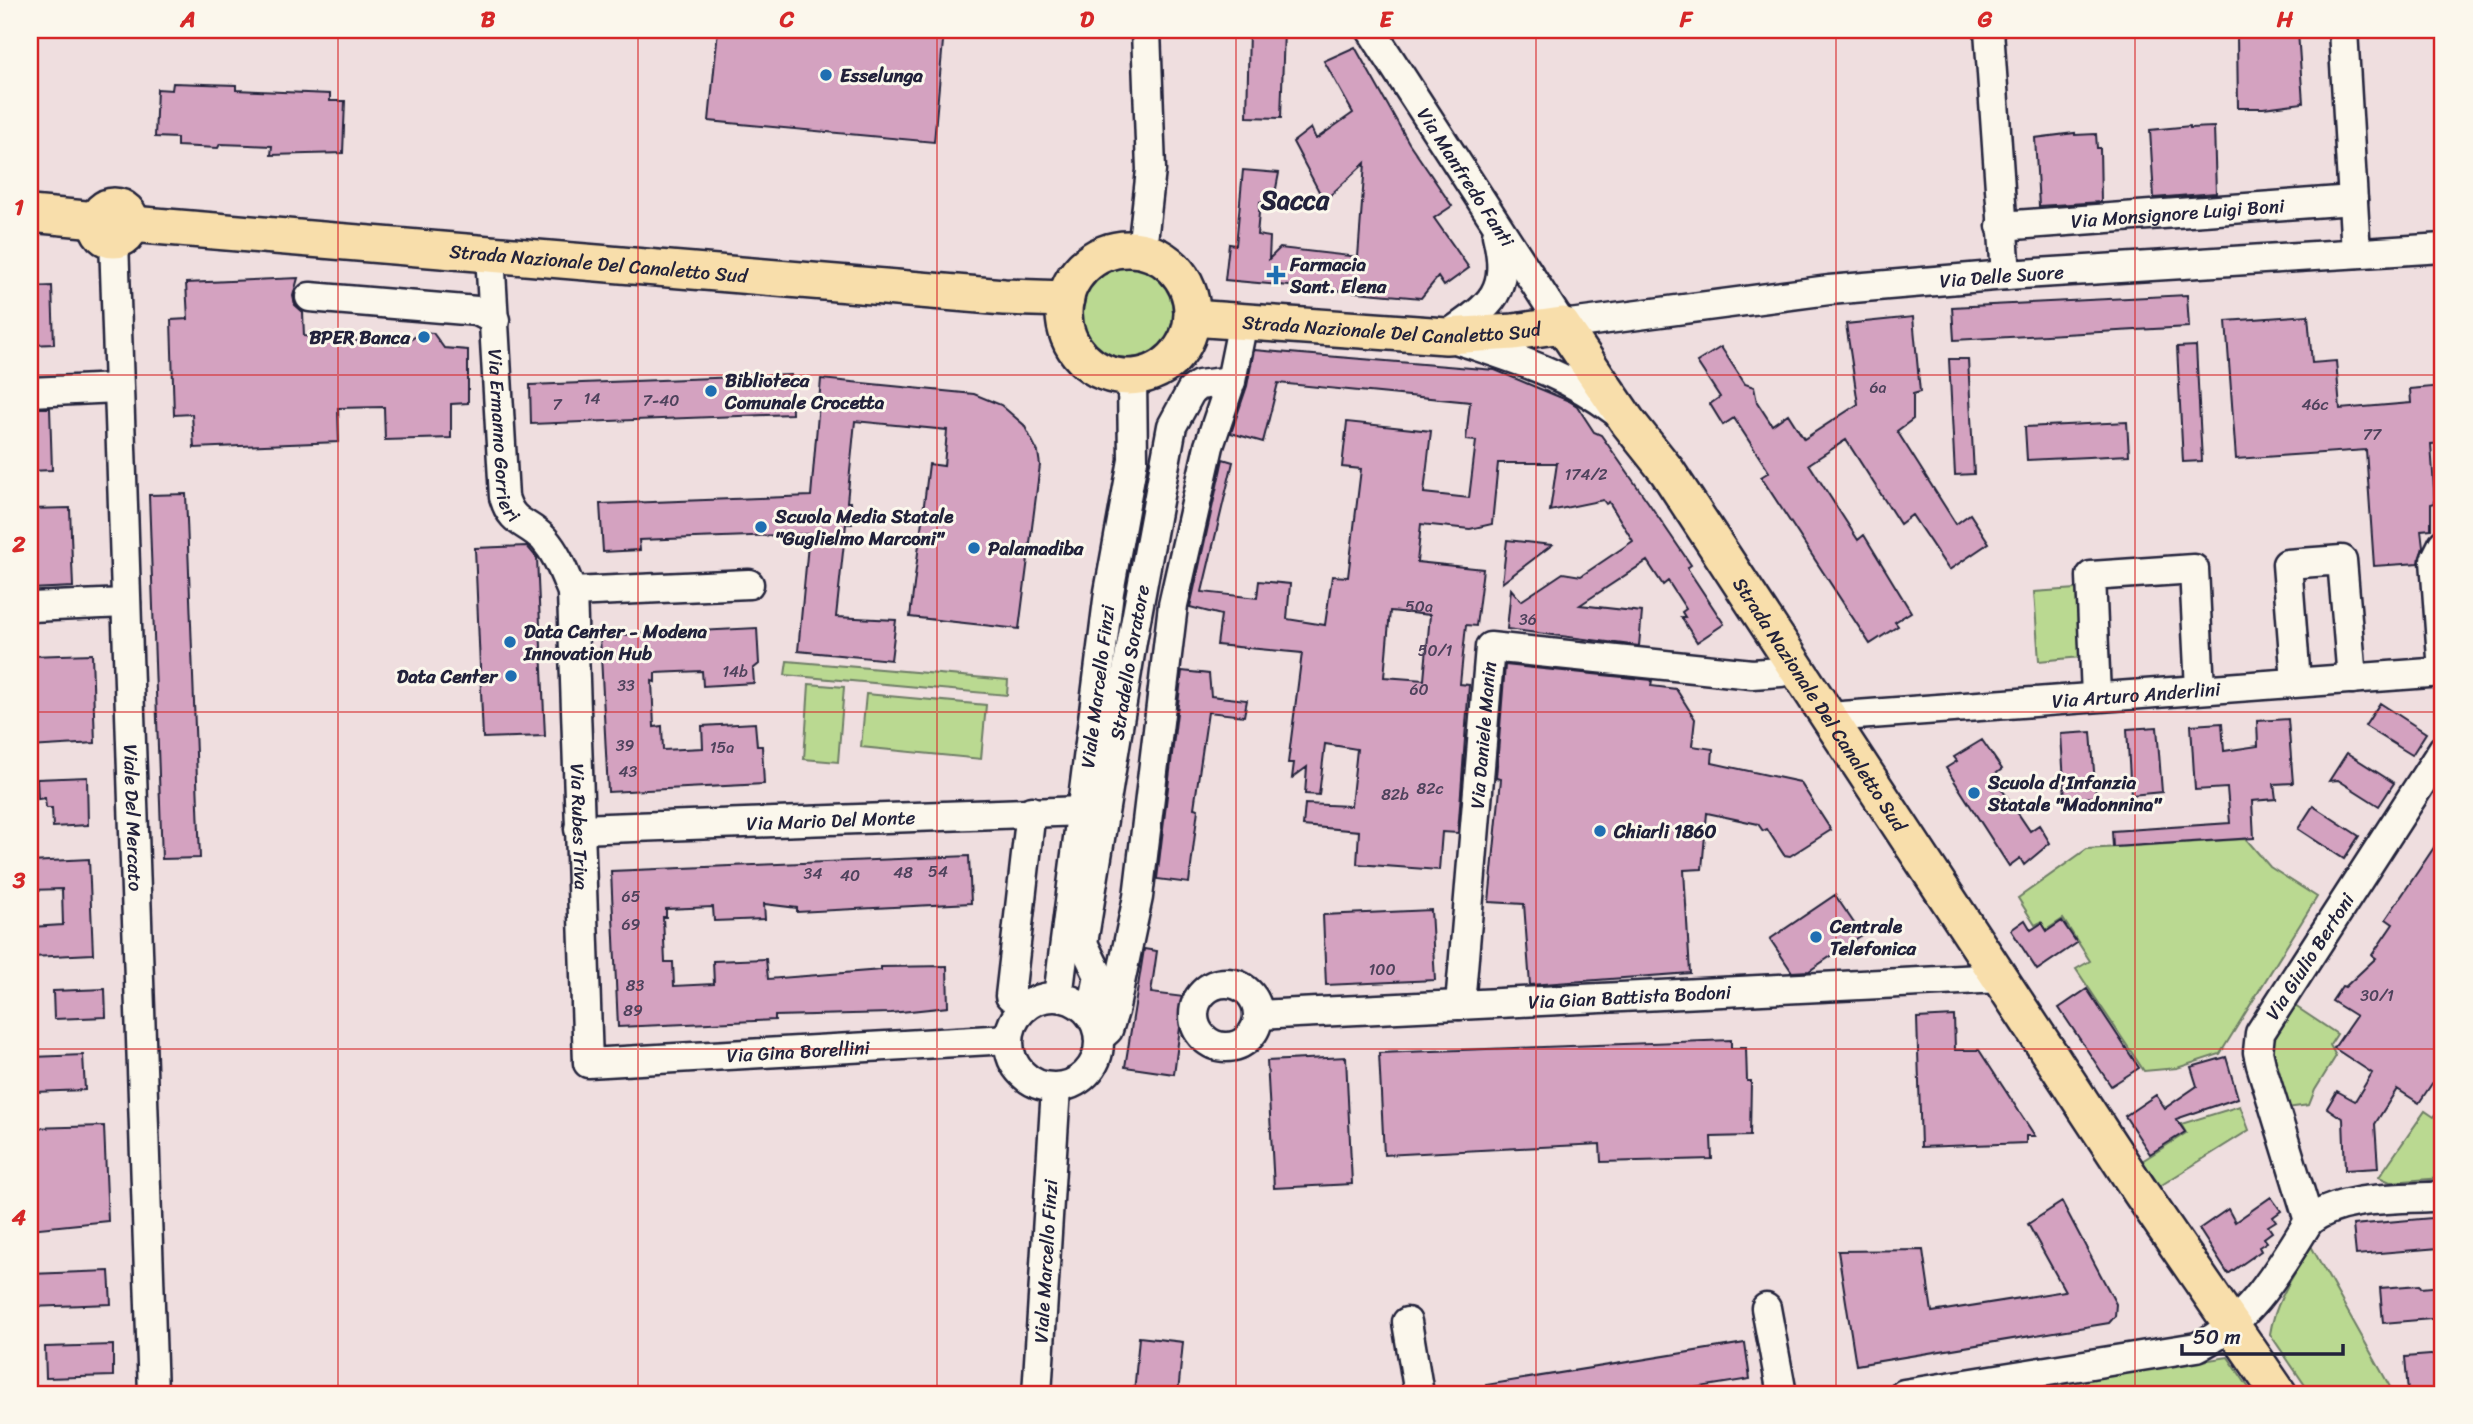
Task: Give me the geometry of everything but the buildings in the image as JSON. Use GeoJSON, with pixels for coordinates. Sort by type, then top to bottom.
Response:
{"type":"FeatureCollection","features":[{"type":"Feature","properties":{"kind":"main road","name":"Strada Nazionale Del Canaletto Sud"},"geometry":{"type":"LineString","coordinates":[[30,214],[114,228],[1066,299]]}},
{"type":"Feature","properties":{"kind":"main road"},"geometry":{"type":"LineString","coordinates":[[1116,250],[1142,250],[1154,254],[1176,269],[1189,292],[1192,318],[1185,343],[1178,354],[1157,370],[1132,377],[1110,374],[1083,358],[1067,331],[1066,299],[1079,272],[1089,262],[1116,250]]}},
{"type":"Feature","properties":{"kind":"main road","name":"Strada Nazionale Del Canaletto Sud"},"geometry":{"type":"LineString","coordinates":[[1192,318],[1446,336],[1514,332],[1562,325],[1628,422],[1667,471],[2141,1193],[2234,1324],[2279,1394]]}},
{"type":"Feature","properties":{"kind":"street"},"geometry":{"type":"LineString","coordinates":[[1142,250],[1151,170],[1146,30]]}},
{"type":"Feature","properties":{"kind":"street","name":"Via Manfredo Fanti"},"geometry":{"type":"LineString","coordinates":[[1371,30],[1562,325]]}},
{"type":"Feature","properties":{"kind":"street"},"geometry":{"type":"LineString","coordinates":[[1990,30],[2006,275]]}},
{"type":"Feature","properties":{"kind":"street"},"geometry":{"type":"LineString","coordinates":[[2343,30],[2356,253]]}},
{"type":"Feature","properties":{"kind":"street","name":"Via Monsignore Luigi Boni"},"geometry":{"type":"LineString","coordinates":[[2001,226],[2353,200]]}},
{"type":"Feature","properties":{"kind":"street"},"geometry":{"type":"LineString","coordinates":[[1446,336],[1484,309],[1501,285],[1502,258],[1494,222]]}},
{"type":"Feature","properties":{"kind":"street","name":"Viale Del Mercato"},"geometry":{"type":"LineString","coordinates":[[114,228],[153,1394]]}},
{"type":"Feature","properties":{"kind":"street","name":"Via Delle Suore"},"geometry":{"type":"LineString","coordinates":[[1562,325],[1829,290],[2006,275],[2443,248]]}},
{"type":"Feature","properties":{"kind":"street","name":"Via Ermanno Gorrieri"},"geometry":{"type":"LineString","coordinates":[[490,254],[504,497],[513,517],[541,536],[552,549],[572,592]]}},
{"type":"Feature","properties":{"kind":"street"},"geometry":{"type":"LineString","coordinates":[[310,297],[477,311],[495,320]]}},
{"type":"Feature","properties":{"kind":"street","name":"Stradello Soratore"},"geometry":{"type":"LineString","coordinates":[[1138,897],[1099,976],[1095,1027],[1108,1030],[1114,1012],[1138,897],[1174,605],[1209,446],[1231,382],[1243,321]]}},
{"type":"Feature","properties":{"kind":"street"},"geometry":{"type":"LineString","coordinates":[[1446,336],[1556,373],[1586,389],[1628,422]]}},
{"type":"Feature","properties":{"kind":"street","name":"Viale Marcello Finzi"},"geometry":{"type":"LineString","coordinates":[[1058,997],[1109,592],[1133,460],[1132,377]]}},
{"type":"Feature","properties":{"kind":"street","name":"Stradello Soratore"},"geometry":{"type":"LineString","coordinates":[[1099,976],[1083,943],[1132,641],[1172,426],[1191,391],[1199,385],[1231,382]]}},
{"type":"Feature","properties":{"kind":"street"},"geometry":{"type":"LineString","coordinates":[[30,392],[118,388]]}},
{"type":"Feature","properties":{"kind":"street"},"geometry":{"type":"LineString","coordinates":[[2443,544],[2435,560],[2443,672]]}},
{"type":"Feature","properties":{"kind":"street"},"geometry":{"type":"LineString","coordinates":[[2296,682],[2287,564],[2342,559],[2352,679]]}},
{"type":"Feature","properties":{"kind":"street"},"geometry":{"type":"LineString","coordinates":[[2096,696],[2091,576],[2193,569],[2200,689]]}},
{"type":"Feature","properties":{"kind":"street"},"geometry":{"type":"LineString","coordinates":[[572,592],[749,584]]}},
{"type":"Feature","properties":{"kind":"street","name":"Via Rubes Triva"},"geometry":{"type":"LineString","coordinates":[[572,592],[588,1063]]}},
{"type":"Feature","properties":{"kind":"street"},"geometry":{"type":"LineString","coordinates":[[30,607],[126,603]]}},
{"type":"Feature","properties":{"kind":"street","name":"Via Daniele Manin"},"geometry":{"type":"LineString","coordinates":[[1460,1005],[1490,647],[1752,674],[1781,672],[1796,667]]}},
{"type":"Feature","properties":{"kind":"street","name":"Via Arturo Anderlini"},"geometry":{"type":"LineString","coordinates":[[1829,717],[2443,672]]}},
{"type":"Feature","properties":{"kind":"street","name":"Via Giulio Bertoni"},"geometry":{"type":"LineString","coordinates":[[2309,1221],[2261,1065],[2258,1052],[2260,1033],[2443,749]]}},
{"type":"Feature","properties":{"kind":"street"},"geometry":{"type":"LineString","coordinates":[[1010,996],[1031,811]]}},
{"type":"Feature","properties":{"kind":"street","name":"Via Mario Del Monte"},"geometry":{"type":"LineString","coordinates":[[579,829],[1082,811]]}},
{"type":"Feature","properties":{"kind":"street","name":"Via Gian Battista Bodoni"},"geometry":{"type":"LineString","coordinates":[[1259,1014],[2001,978]]}},
{"type":"Feature","properties":{"kind":"street"},"geometry":{"type":"LineString","coordinates":[[1058,997],[1071,1000],[1095,1027],[1096,1060],[1090,1070],[1072,1084],[1056,1088],[1038,1085],[1018,1071],[1011,1060],[1009,1039],[1013,1021],[1021,1010],[1032,1002],[1058,997]]}},
{"type":"Feature","properties":{"kind":"street","name":"Via Gina Borellini"},"geometry":{"type":"LineString","coordinates":[[588,1063],[1009,1039]]}},
{"type":"Feature","properties":{"kind":"street","name":"Viale Marcello Finzi"},"geometry":{"type":"LineString","coordinates":[[1037,1394],[1056,1088]]}},
{"type":"Feature","properties":{"kind":"street"},"geometry":{"type":"LineString","coordinates":[[1904,1394],[2197,1347],[2234,1324],[2263,1293],[2309,1221],[2320,1213],[2341,1206],[2443,1196]]}},
{"type":"Feature","properties":{"kind":"street"},"geometry":{"type":"LineString","coordinates":[[1766,1308],[1782,1394]]}},
{"type":"Feature","properties":{"kind":"street"},"geometry":{"type":"LineString","coordinates":[[1407,1322],[1419,1394]]}},
{"type":"Feature","properties":{"kind":"green space"},"geometry":{"type":"Polygon","coordinates":[[[1127,262],[1146,265],[1162,276],[1173,292],[1176,311],[1173,330],[1162,346],[1146,357],[1127,360],[1108,357],[1092,346],[1081,330],[1078,311],[1081,292],[1092,276],[1108,265],[1127,262]]]}},
{"type":"Feature","properties":{"kind":"green space"},"geometry":{"type":"Polygon","coordinates":[[[2076,589],[2081,657],[2039,661],[2034,592],[2076,589]]]}},
{"type":"Feature","properties":{"kind":"green space"},"geometry":{"type":"Polygon","coordinates":[[[787,661],[1008,680],[1007,695],[785,675],[787,661]]]}},
{"type":"Feature","properties":{"kind":"green space"},"geometry":{"type":"Polygon","coordinates":[[[809,684],[844,687],[838,762],[804,759],[809,684]]]}},
{"type":"Feature","properties":{"kind":"green space"},"geometry":{"type":"Polygon","coordinates":[[[866,694],[986,705],[981,759],[861,747],[866,694]]]}},
{"type":"Feature","properties":{"kind":"green space"},"geometry":{"type":"Polygon","coordinates":[[[2246,839],[2270,867],[2317,897],[2220,1054],[2177,1068],[2144,1071],[2076,969],[2090,961],[2063,919],[2046,930],[2041,922],[2035,925],[2018,898],[2087,849],[2246,839]]]}},
{"type":"Feature","properties":{"kind":"green space"},"geometry":{"type":"Polygon","coordinates":[[[2295,1006],[2337,1034],[2330,1045],[2336,1056],[2309,1105],[2279,1109],[2270,1046],[2295,1006]]]}},
{"type":"Feature","properties":{"kind":"green space"},"geometry":{"type":"Polygon","coordinates":[[[2443,1105],[2443,1178],[2390,1182],[2379,1177],[2425,1111],[2434,1117],[2443,1105]]]}},
{"type":"Feature","properties":{"kind":"green space"},"geometry":{"type":"Polygon","coordinates":[[[2240,1106],[2249,1130],[2160,1186],[2142,1161],[2186,1133],[2181,1124],[2240,1106]]]}},
{"type":"Feature","properties":{"kind":"green space"},"geometry":{"type":"Polygon","coordinates":[[[2311,1246],[2394,1394],[2311,1394],[2270,1334],[2281,1299],[2311,1246]]]}},
{"type":"Feature","properties":{"kind":"green space"},"geometry":{"type":"Polygon","coordinates":[[[2228,1357],[2253,1394],[1990,1394],[2228,1357]]]}},
{"type":"Feature","properties":{"kind":"place","name":"Esselunga"},"geometry":{"type":"Point","coordinates":[826,75]}},
{"type":"Feature","properties":{"kind":"place","name":"Farmacia Sant. Elena"},"geometry":{"type":"Point","coordinates":[1276,275]}},
{"type":"Feature","properties":{"kind":"place","name":"BPER Banca"},"geometry":{"type":"Point","coordinates":[424,337]}},
{"type":"Feature","properties":{"kind":"place","name":"Biblioteca Comunale Crocetta"},"geometry":{"type":"Point","coordinates":[711,391]}},
{"type":"Feature","properties":{"kind":"place","name":"Scuola Media Statale \"Guglielmo Marconi\""},"geometry":{"type":"Point","coordinates":[761,527]}},
{"type":"Feature","properties":{"kind":"place","name":"Palamadiba"},"geometry":{"type":"Point","coordinates":[974,548]}},
{"type":"Feature","properties":{"kind":"place","name":"Data Center - Modena Innovation Hub"},"geometry":{"type":"Point","coordinates":[510,642]}},
{"type":"Feature","properties":{"kind":"place","name":"Data Center"},"geometry":{"type":"Point","coordinates":[511,676]}},
{"type":"Feature","properties":{"kind":"place","name":"Scuola d'Infanzia Statale \"Madonnina\""},"geometry":{"type":"Point","coordinates":[1974,793]}},
{"type":"Feature","properties":{"kind":"place","name":"Chiarli 1860"},"geometry":{"type":"Point","coordinates":[1600,831]}},
{"type":"Feature","properties":{"kind":"place","name":"Centrale Telefonica"},"geometry":{"type":"Point","coordinates":[1816,937]}},
{"type":"Feature","properties":{"kind":"district","name":"Sacca"},"geometry":{"type":"Point","coordinates":[1295,200]}}]}
